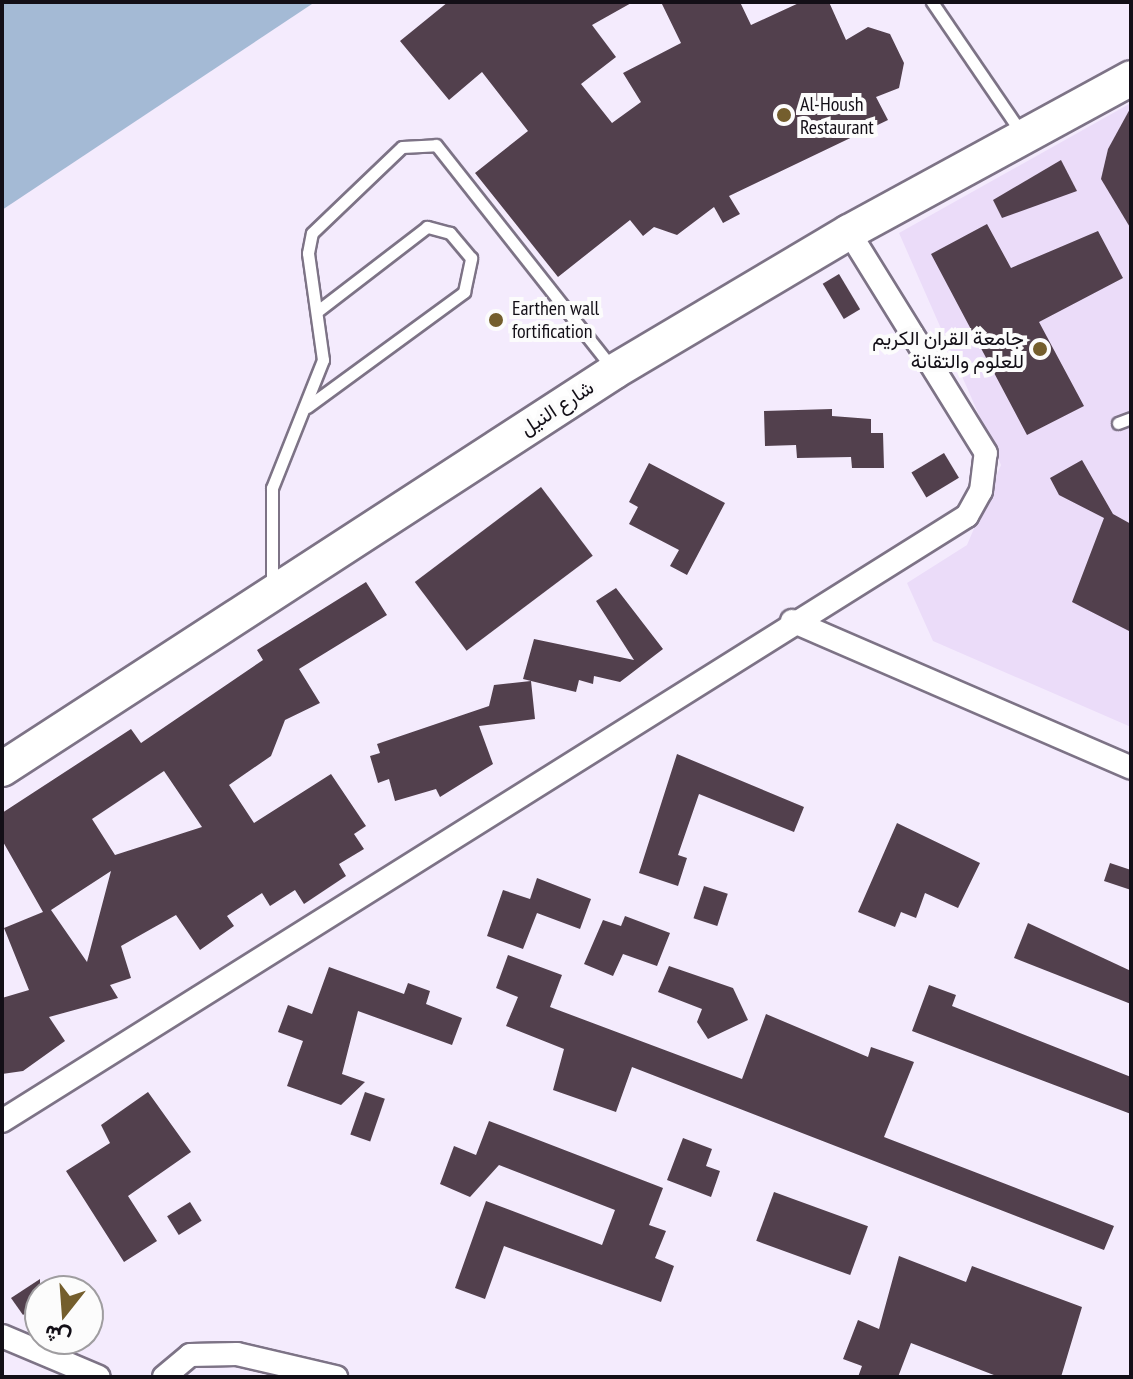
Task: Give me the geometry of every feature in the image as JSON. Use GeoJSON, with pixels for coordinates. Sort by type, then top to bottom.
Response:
{"type":"FeatureCollection","features":[{"type":"Feature","properties":{"kind":"main road","name":"شارع النيل"},"geometry":{"type":"LineString","coordinates":[[2,769],[273,589],[615,371],[849,232],[1131,78]]}},
{"type":"Feature","properties":{"kind":"street"},"geometry":{"type":"LineString","coordinates":[[2,1121],[792,621],[967,516],[981,491],[986,453],[849,232]]}},
{"type":"Feature","properties":{"kind":"street"},"geometry":{"type":"LineString","coordinates":[[792,621],[1131,768]]}},
{"type":"Feature","properties":{"kind":"street"},"geometry":{"type":"LineString","coordinates":[[2,1336],[99,1377]]}},
{"type":"Feature","properties":{"kind":"street"},"geometry":{"type":"LineString","coordinates":[[164,1377],[190,1355],[237,1354],[336,1377]]}},
{"type":"Feature","properties":{"kind":"lane"},"geometry":{"type":"LineString","coordinates":[[932,2],[1024,137]]}},
{"type":"Feature","properties":{"kind":"lane"},"geometry":{"type":"LineString","coordinates":[[273,589],[272,488],[323,360],[319,310],[308,253],[312,233],[402,147],[436,145],[615,371]]}},
{"type":"Feature","properties":{"kind":"lane"},"geometry":{"type":"LineString","coordinates":[[305,409],[464,292],[471,258],[450,233],[427,227],[319,310]]}},
{"type":"Feature","properties":{"kind":"lane"},"geometry":{"type":"LineString","coordinates":[[1118,423],[1131,418]]}},
{"type":"Feature","properties":{"kind":"shaded area","name":"جامعة القران الكريم للعلوم والتقانة"},"geometry":{"type":"Polygon","coordinates":[[[1131,103],[1131,727],[933,641],[907,583],[967,545],[1001,465],[899,233],[1131,103]]]}},
{"type":"Feature","properties":{"kind":"water"},"geometry":{"type":"Polygon","coordinates":[[[2,2],[315,2],[2,210],[2,2]]]}},
{"type":"Feature","properties":{"kind":"building"},"geometry":{"type":"Polygon","coordinates":[[[448,2],[633,2],[592,25],[616,57],[581,84],[612,123],[641,102],[623,73],[681,43],[661,2],[740,2],[751,25],[801,2],[829,2],[846,40],[868,27],[890,34],[904,63],[899,88],[876,97],[888,120],[729,196],[740,214],[723,223],[714,207],[677,235],[654,227],[643,236],[630,220],[558,277],[475,173],[528,131],[482,72],[449,100],[400,41],[448,2]]]}},
{"type":"Feature","properties":{"kind":"building"},"geometry":{"type":"Polygon","coordinates":[[[1131,107],[1131,229],[1101,179],[1108,149],[1131,107]]]}},
{"type":"Feature","properties":{"kind":"building"},"geometry":{"type":"Polygon","coordinates":[[[1061,160],[1077,191],[1002,218],[993,200],[1061,160]]]}},
{"type":"Feature","properties":{"kind":"building"},"geometry":{"type":"Polygon","coordinates":[[[987,224],[1011,268],[1098,231],[1123,278],[1039,322],[1084,406],[1027,435],[931,254],[987,224]]]}},
{"type":"Feature","properties":{"kind":"building"},"geometry":{"type":"Polygon","coordinates":[[[839,274],[860,309],[844,319],[823,284],[839,274]]]}},
{"type":"Feature","properties":{"kind":"building"},"geometry":{"type":"Polygon","coordinates":[[[832,409],[832,416],[871,419],[871,433],[883,433],[884,468],[852,468],[851,457],[797,458],[796,445],[765,446],[764,411],[832,409]]]}},
{"type":"Feature","properties":{"kind":"building"},"geometry":{"type":"Polygon","coordinates":[[[944,453],[959,478],[926,497],[911,473],[944,453]]]}},
{"type":"Feature","properties":{"kind":"building"},"geometry":{"type":"Polygon","coordinates":[[[1082,460],[1113,514],[1131,524],[1131,632],[1072,602],[1104,518],[1059,495],[1050,478],[1082,460]]]}},
{"type":"Feature","properties":{"kind":"building"},"geometry":{"type":"Polygon","coordinates":[[[649,463],[725,503],[687,575],[670,566],[679,550],[629,524],[638,507],[629,502],[649,463]]]}},
{"type":"Feature","properties":{"kind":"building"},"geometry":{"type":"Polygon","coordinates":[[[541,487],[593,556],[467,651],[415,582],[541,487]]]}},
{"type":"Feature","properties":{"kind":"building"},"geometry":{"type":"Polygon","coordinates":[[[366,582],[387,615],[299,669],[320,703],[285,720],[271,756],[229,785],[254,823],[331,774],[366,826],[354,834],[364,849],[339,864],[346,876],[304,904],[295,890],[270,906],[262,893],[227,916],[234,926],[200,950],[176,915],[121,946],[131,978],[110,985],[118,998],[49,1017],[65,1041],[23,1071],[2,1074],[2,998],[29,990],[4,928],[43,912],[2,840],[2,813],[131,729],[141,743],[263,660],[257,650],[366,582]],[[164,771],[92,819],[115,855],[202,827],[164,771]],[[111,871],[51,910],[87,962],[111,871]]]}},
{"type":"Feature","properties":{"kind":"building"},"geometry":{"type":"Polygon","coordinates":[[[616,588],[663,649],[620,682],[594,676],[593,684],[579,680],[576,692],[523,679],[534,639],[634,660],[596,601],[616,588]]]}},
{"type":"Feature","properties":{"kind":"building"},"geometry":{"type":"Polygon","coordinates":[[[531,681],[535,719],[479,726],[493,764],[440,797],[436,789],[395,801],[389,779],[378,783],[370,756],[380,753],[377,744],[489,706],[494,685],[531,681]]]}},
{"type":"Feature","properties":{"kind":"building"},"geometry":{"type":"Polygon","coordinates":[[[677,754],[804,807],[794,832],[699,794],[678,855],[687,858],[678,886],[639,873],[677,754]]]}},
{"type":"Feature","properties":{"kind":"building"},"geometry":{"type":"Polygon","coordinates":[[[897,823],[980,863],[958,908],[925,893],[916,918],[901,912],[895,927],[858,912],[897,823]]]}},
{"type":"Feature","properties":{"kind":"building"},"geometry":{"type":"Polygon","coordinates":[[[1110,863],[1131,870],[1131,890],[1104,881],[1110,863]]]}},
{"type":"Feature","properties":{"kind":"building"},"geometry":{"type":"Polygon","coordinates":[[[537,878],[591,899],[580,929],[537,913],[523,949],[487,936],[503,890],[530,899],[537,878]]]}},
{"type":"Feature","properties":{"kind":"building"},"geometry":{"type":"Polygon","coordinates":[[[704,886],[728,894],[717,926],[693,918],[704,886]]]}},
{"type":"Feature","properties":{"kind":"building"},"geometry":{"type":"Polygon","coordinates":[[[625,916],[670,933],[657,966],[623,954],[613,976],[584,964],[603,920],[621,926],[625,916]]]}},
{"type":"Feature","properties":{"kind":"building"},"geometry":{"type":"Polygon","coordinates":[[[1028,923],[1131,971],[1131,1004],[1014,958],[1028,923]]]}},
{"type":"Feature","properties":{"kind":"building"},"geometry":{"type":"Polygon","coordinates":[[[508,955],[562,975],[550,1007],[742,1079],[766,1014],[868,1057],[871,1047],[914,1062],[884,1137],[1114,1226],[1104,1250],[632,1067],[616,1112],[553,1090],[564,1049],[506,1026],[518,997],[496,988],[508,955]]]}},
{"type":"Feature","properties":{"kind":"building"},"geometry":{"type":"Polygon","coordinates":[[[669,966],[733,988],[748,1020],[708,1039],[697,1022],[702,1009],[658,992],[669,966]]]}},
{"type":"Feature","properties":{"kind":"building"},"geometry":{"type":"Polygon","coordinates":[[[329,967],[404,994],[408,983],[430,991],[426,1004],[462,1018],[452,1045],[358,1011],[342,1074],[365,1082],[341,1105],[287,1086],[303,1041],[278,1032],[288,1005],[312,1014],[329,967]]]}},
{"type":"Feature","properties":{"kind":"building"},"geometry":{"type":"Polygon","coordinates":[[[929,985],[956,995],[952,1006],[1131,1077],[1131,1114],[912,1031],[929,985]]]}},
{"type":"Feature","properties":{"kind":"building"},"geometry":{"type":"Polygon","coordinates":[[[148,1092],[191,1152],[128,1196],[157,1241],[124,1262],[66,1171],[110,1143],[101,1125],[148,1092]]]}},
{"type":"Feature","properties":{"kind":"building"},"geometry":{"type":"Polygon","coordinates":[[[365,1092],[385,1099],[370,1141],[350,1135],[365,1092]]]}},
{"type":"Feature","properties":{"kind":"building"},"geometry":{"type":"Polygon","coordinates":[[[489,1121],[663,1188],[649,1225],[666,1231],[655,1258],[674,1266],[661,1302],[504,1246],[485,1299],[455,1288],[486,1201],[602,1245],[615,1210],[499,1165],[470,1197],[440,1184],[454,1146],[476,1155],[489,1121]]]}},
{"type":"Feature","properties":{"kind":"building"},"geometry":{"type":"Polygon","coordinates":[[[683,1138],[712,1149],[706,1166],[720,1171],[711,1197],[667,1180],[683,1138]]]}},
{"type":"Feature","properties":{"kind":"building"},"geometry":{"type":"Polygon","coordinates":[[[774,1192],[868,1226],[850,1275],[756,1241],[774,1192]]]}},
{"type":"Feature","properties":{"kind":"building"},"geometry":{"type":"Polygon","coordinates":[[[190,1202],[202,1221],[179,1235],[167,1216],[190,1202]]]}},
{"type":"Feature","properties":{"kind":"building"},"geometry":{"type":"Polygon","coordinates":[[[899,1256],[966,1282],[972,1266],[1082,1307],[1061,1377],[999,1377],[911,1343],[898,1377],[858,1377],[862,1366],[843,1359],[858,1320],[879,1329],[899,1256]]]}},
{"type":"Feature","properties":{"kind":"building"},"geometry":{"type":"Polygon","coordinates":[[[24,1289],[23,1315],[11,1298],[24,1289]]]}},
{"type":"Feature","properties":{"kind":"place","name":"Al-Housh Restaurant"},"geometry":{"type":"Point","coordinates":[784,115]}},
{"type":"Feature","properties":{"kind":"place","name":"Earthen wall fortification"},"geometry":{"type":"Point","coordinates":[496,320]}},
{"type":"Feature","properties":{"kind":"place","name":"جامعة القران الكريم للعلوم والتقانة"},"geometry":{"type":"Point","coordinates":[1040,349]}}]}
